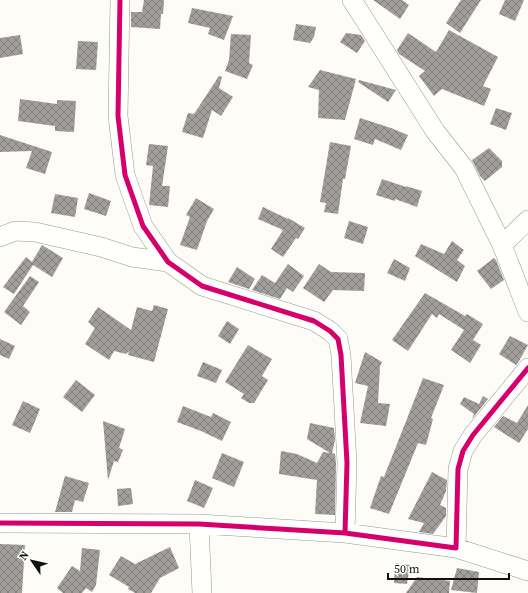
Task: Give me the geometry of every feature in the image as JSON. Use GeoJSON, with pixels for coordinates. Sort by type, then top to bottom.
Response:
{"type":"FeatureCollection","features":[{"type":"Feature","properties":{"kind":"street"},"geometry":{"type":"LineString","coordinates":[[120,0],[118,116],[125,175],[143,226],[168,262],[202,286],[314,321],[330,331],[338,339],[341,355],[347,463],[345,533]]}},
{"type":"Feature","properties":{"kind":"street"},"geometry":{"type":"LineString","coordinates":[[352,0],[435,131],[464,168],[502,245],[528,312]]}},
{"type":"Feature","properties":{"kind":"street"},"geometry":{"type":"LineString","coordinates":[[502,245],[528,220]]}},
{"type":"Feature","properties":{"kind":"street"},"geometry":{"type":"LineString","coordinates":[[0,237],[15,231],[35,232],[101,247],[132,256],[168,262]]}},
{"type":"Feature","properties":{"kind":"street"},"geometry":{"type":"LineString","coordinates":[[456,548],[458,469],[463,451],[473,435],[528,368]]}},
{"type":"Feature","properties":{"kind":"street"},"geometry":{"type":"LineString","coordinates":[[0,523],[199,524],[345,533],[456,548],[528,571]]}},
{"type":"Feature","properties":{"kind":"street"},"geometry":{"type":"LineString","coordinates":[[199,524],[202,593]]}},
{"type":"Feature","properties":{"kind":"building"},"geometry":{"type":"Polygon","coordinates":[[[144,0],[164,0],[160,29],[131,27],[131,12],[142,12],[144,0]]]}},
{"type":"Feature","properties":{"kind":"building"},"geometry":{"type":"Polygon","coordinates":[[[373,0],[402,0],[409,5],[400,19],[373,0]]]}},
{"type":"Feature","properties":{"kind":"building"},"geometry":{"type":"Polygon","coordinates":[[[461,0],[481,0],[460,33],[446,23],[461,0]]]}},
{"type":"Feature","properties":{"kind":"building"},"geometry":{"type":"Polygon","coordinates":[[[505,0],[524,0],[515,21],[499,14],[505,0]]]}},
{"type":"Feature","properties":{"kind":"building"},"geometry":{"type":"Polygon","coordinates":[[[192,8],[233,16],[224,40],[208,34],[210,28],[188,23],[192,8]]]}},
{"type":"Feature","properties":{"kind":"building"},"geometry":{"type":"Polygon","coordinates":[[[296,24],[316,27],[314,37],[310,43],[293,40],[296,24]]]}},
{"type":"Feature","properties":{"kind":"building"},"geometry":{"type":"Polygon","coordinates":[[[449,30],[498,57],[483,86],[491,89],[484,106],[442,89],[434,96],[419,76],[425,71],[399,54],[397,50],[408,33],[436,52],[449,30]]]}},
{"type":"Feature","properties":{"kind":"building"},"geometry":{"type":"Polygon","coordinates":[[[346,33],[361,35],[365,41],[357,53],[340,42],[346,33]]]}},
{"type":"Feature","properties":{"kind":"building"},"geometry":{"type":"Polygon","coordinates":[[[231,34],[251,35],[249,63],[253,65],[247,79],[225,71],[229,60],[231,34]]]}},
{"type":"Feature","properties":{"kind":"building"},"geometry":{"type":"Polygon","coordinates":[[[20,35],[23,54],[0,58],[0,38],[20,35]]]}},
{"type":"Feature","properties":{"kind":"building"},"geometry":{"type":"Polygon","coordinates":[[[78,41],[98,42],[96,70],[76,69],[78,41]]]}},
{"type":"Feature","properties":{"kind":"building"},"geometry":{"type":"Polygon","coordinates":[[[320,70],[356,79],[345,120],[318,118],[319,90],[308,87],[320,70]]]}},
{"type":"Feature","properties":{"kind":"building"},"geometry":{"type":"Polygon","coordinates":[[[219,76],[222,77],[219,88],[233,97],[221,116],[212,110],[203,138],[182,132],[188,113],[194,114],[219,76]]]}},
{"type":"Feature","properties":{"kind":"building"},"geometry":{"type":"Polygon","coordinates":[[[359,80],[396,90],[388,102],[358,82],[359,80]]]}},
{"type":"Feature","properties":{"kind":"building"},"geometry":{"type":"Polygon","coordinates":[[[20,99],[57,104],[57,100],[76,101],[74,132],[55,131],[55,126],[18,121],[20,99]]]}},
{"type":"Feature","properties":{"kind":"building"},"geometry":{"type":"Polygon","coordinates":[[[496,108],[512,113],[506,130],[490,124],[496,108]]]}},
{"type":"Feature","properties":{"kind":"building"},"geometry":{"type":"Polygon","coordinates":[[[360,118],[408,135],[401,150],[375,139],[373,145],[354,139],[360,118]]]}},
{"type":"Feature","properties":{"kind":"building"},"geometry":{"type":"Polygon","coordinates":[[[0,135],[52,152],[45,174],[26,168],[32,151],[0,152],[0,135]]]}},
{"type":"Feature","properties":{"kind":"building"},"geometry":{"type":"Polygon","coordinates":[[[330,142],[351,146],[345,179],[343,179],[338,214],[324,212],[326,203],[320,202],[330,142]]]}},
{"type":"Feature","properties":{"kind":"building"},"geometry":{"type":"Polygon","coordinates":[[[149,144],[168,146],[162,186],[170,186],[168,207],[149,205],[153,166],[146,165],[149,144]]]}},
{"type":"Feature","properties":{"kind":"building"},"geometry":{"type":"Polygon","coordinates":[[[489,148],[502,161],[502,167],[485,181],[480,176],[472,160],[489,148]]]}},
{"type":"Feature","properties":{"kind":"building"},"geometry":{"type":"Polygon","coordinates":[[[382,179],[422,191],[417,207],[395,199],[395,201],[376,195],[382,179]]]}},
{"type":"Feature","properties":{"kind":"building"},"geometry":{"type":"Polygon","coordinates":[[[89,193],[111,201],[106,216],[84,209],[89,193]]]}},
{"type":"Feature","properties":{"kind":"building"},"geometry":{"type":"Polygon","coordinates":[[[55,194],[78,198],[75,217],[51,213],[55,194]]]}},
{"type":"Feature","properties":{"kind":"building"},"geometry":{"type":"Polygon","coordinates":[[[196,198],[214,209],[207,221],[197,250],[180,245],[190,217],[186,215],[196,198]]]}},
{"type":"Feature","properties":{"kind":"building"},"geometry":{"type":"Polygon","coordinates":[[[263,207],[288,218],[305,228],[283,257],[271,249],[283,230],[258,219],[263,207]]]}},
{"type":"Feature","properties":{"kind":"building"},"geometry":{"type":"Polygon","coordinates":[[[349,221],[368,227],[363,244],[344,238],[349,221]]]}},
{"type":"Feature","properties":{"kind":"building"},"geometry":{"type":"Polygon","coordinates":[[[452,241],[464,250],[457,260],[465,266],[457,282],[415,256],[421,244],[444,254],[452,241]]]}},
{"type":"Feature","properties":{"kind":"building"},"geometry":{"type":"Polygon","coordinates":[[[42,245],[63,258],[52,277],[33,265],[14,294],[3,287],[26,257],[32,262],[42,245]]]}},
{"type":"Feature","properties":{"kind":"building"},"geometry":{"type":"Polygon","coordinates":[[[494,258],[504,280],[491,289],[477,271],[494,258]]]}},
{"type":"Feature","properties":{"kind":"building"},"geometry":{"type":"Polygon","coordinates":[[[394,259],[410,268],[405,281],[387,273],[394,259]]]}},
{"type":"Feature","properties":{"kind":"building"},"geometry":{"type":"Polygon","coordinates":[[[288,264],[304,276],[293,292],[287,288],[280,299],[252,290],[262,275],[275,283],[288,264]]]}},
{"type":"Feature","properties":{"kind":"building"},"geometry":{"type":"Polygon","coordinates":[[[319,264],[331,272],[365,273],[364,291],[333,290],[324,302],[303,288],[319,264]]]}},
{"type":"Feature","properties":{"kind":"building"},"geometry":{"type":"Polygon","coordinates":[[[237,267],[255,279],[249,289],[228,282],[237,267]]]}},
{"type":"Feature","properties":{"kind":"building"},"geometry":{"type":"Polygon","coordinates":[[[30,276],[39,282],[23,306],[30,312],[21,325],[4,312],[30,276]]]}},
{"type":"Feature","properties":{"kind":"building"},"geometry":{"type":"Polygon","coordinates":[[[425,293],[465,316],[467,314],[483,324],[473,340],[481,345],[470,363],[451,350],[464,330],[439,314],[437,318],[432,314],[408,351],[392,340],[425,293]]]}},
{"type":"Feature","properties":{"kind":"building"},"geometry":{"type":"Polygon","coordinates":[[[154,305],[168,309],[154,362],[128,355],[129,351],[126,354],[114,351],[109,360],[85,344],[95,328],[88,322],[98,307],[131,330],[137,307],[152,311],[154,305]]]}},
{"type":"Feature","properties":{"kind":"building"},"geometry":{"type":"Polygon","coordinates":[[[227,321],[239,329],[230,344],[218,336],[227,321]]]}},
{"type":"Feature","properties":{"kind":"building"},"geometry":{"type":"Polygon","coordinates":[[[510,336],[528,345],[516,365],[499,354],[510,336]]]}},
{"type":"Feature","properties":{"kind":"building"},"geometry":{"type":"Polygon","coordinates":[[[0,339],[15,346],[9,359],[0,355],[0,339]]]}},
{"type":"Feature","properties":{"kind":"building"},"geometry":{"type":"Polygon","coordinates":[[[248,345],[272,359],[262,376],[268,380],[254,403],[249,403],[241,398],[244,394],[225,382],[248,345]]]}},
{"type":"Feature","properties":{"kind":"building"},"geometry":{"type":"Polygon","coordinates":[[[365,352],[382,362],[380,366],[378,403],[390,404],[386,426],[360,423],[368,386],[355,383],[365,352]]]}},
{"type":"Feature","properties":{"kind":"building"},"geometry":{"type":"Polygon","coordinates":[[[203,362],[222,370],[216,383],[197,376],[203,362]]]}},
{"type":"Feature","properties":{"kind":"building"},"geometry":{"type":"Polygon","coordinates":[[[423,378],[444,385],[431,418],[433,419],[426,445],[418,443],[389,514],[370,508],[381,476],[384,477],[423,378]]]}},
{"type":"Feature","properties":{"kind":"building"},"geometry":{"type":"Polygon","coordinates":[[[76,380],[95,395],[82,412],[63,397],[76,380]]]}},
{"type":"Feature","properties":{"kind":"building"},"geometry":{"type":"Polygon","coordinates":[[[483,396],[488,399],[472,419],[474,414],[460,404],[464,397],[479,404],[483,396]]]}},
{"type":"Feature","properties":{"kind":"building"},"geometry":{"type":"Polygon","coordinates":[[[23,401],[40,409],[30,433],[12,425],[23,401]]]}},
{"type":"Feature","properties":{"kind":"building"},"geometry":{"type":"Polygon","coordinates":[[[528,405],[528,429],[519,443],[494,427],[503,416],[517,423],[528,405]]]}},
{"type":"Feature","properties":{"kind":"building"},"geometry":{"type":"Polygon","coordinates":[[[183,406],[211,417],[213,413],[231,422],[222,441],[177,422],[183,406]]]}},
{"type":"Feature","properties":{"kind":"building"},"geometry":{"type":"Polygon","coordinates":[[[103,421],[125,429],[119,448],[123,450],[118,462],[114,461],[108,480],[103,421]]]}},
{"type":"Feature","properties":{"kind":"building"},"geometry":{"type":"Polygon","coordinates":[[[310,423],[334,428],[335,440],[332,453],[335,454],[336,463],[335,515],[315,514],[317,480],[279,474],[281,451],[297,454],[317,463],[323,452],[330,453],[307,439],[310,423]]]}},
{"type":"Feature","properties":{"kind":"building"},"geometry":{"type":"Polygon","coordinates":[[[222,453],[244,462],[234,487],[212,478],[222,453]]]}},
{"type":"Feature","properties":{"kind":"building"},"geometry":{"type":"Polygon","coordinates":[[[432,472],[447,480],[446,491],[440,505],[446,508],[446,516],[433,534],[419,532],[424,523],[408,519],[432,472]]]}},
{"type":"Feature","properties":{"kind":"building"},"geometry":{"type":"Polygon","coordinates":[[[65,476],[89,483],[83,502],[75,500],[72,512],[55,512],[65,476]]]}},
{"type":"Feature","properties":{"kind":"building"},"geometry":{"type":"Polygon","coordinates":[[[195,480],[213,488],[204,508],[187,501],[195,480]]]}},
{"type":"Feature","properties":{"kind":"building"},"geometry":{"type":"Polygon","coordinates":[[[131,488],[133,504],[118,506],[117,489],[131,488]]]}},
{"type":"Feature","properties":{"kind":"building"},"geometry":{"type":"Polygon","coordinates":[[[0,544],[25,545],[22,593],[0,593],[0,544]]]}},
{"type":"Feature","properties":{"kind":"building"},"geometry":{"type":"Polygon","coordinates":[[[170,547],[179,568],[160,578],[151,593],[135,593],[128,589],[129,587],[109,575],[121,556],[135,564],[170,547]]]}},
{"type":"Feature","properties":{"kind":"building"},"geometry":{"type":"Polygon","coordinates":[[[82,548],[100,550],[96,585],[92,592],[86,588],[82,593],[63,593],[57,588],[72,566],[80,571],[82,548]]]}},
{"type":"Feature","properties":{"kind":"building"},"geometry":{"type":"Polygon","coordinates":[[[395,563],[410,565],[407,584],[394,583],[395,563]]]}},
{"type":"Feature","properties":{"kind":"building"},"geometry":{"type":"Polygon","coordinates":[[[457,568],[479,572],[477,593],[451,590],[457,568]]]}},
{"type":"Feature","properties":{"kind":"building"},"geometry":{"type":"Polygon","coordinates":[[[417,577],[450,581],[449,593],[406,593],[417,577]]]}},
{"type":"Feature","properties":{"kind":"cycle path"},"geometry":{"type":"LineString","coordinates":[[120,0],[118,116],[125,175],[143,226],[168,262],[202,286],[314,321],[330,331],[338,339],[341,355],[347,463],[345,533]]}},
{"type":"Feature","properties":{"kind":"cycle path"},"geometry":{"type":"LineString","coordinates":[[0,523],[199,524],[345,533],[456,548],[458,469],[463,451],[473,435],[528,368]]}}]}
